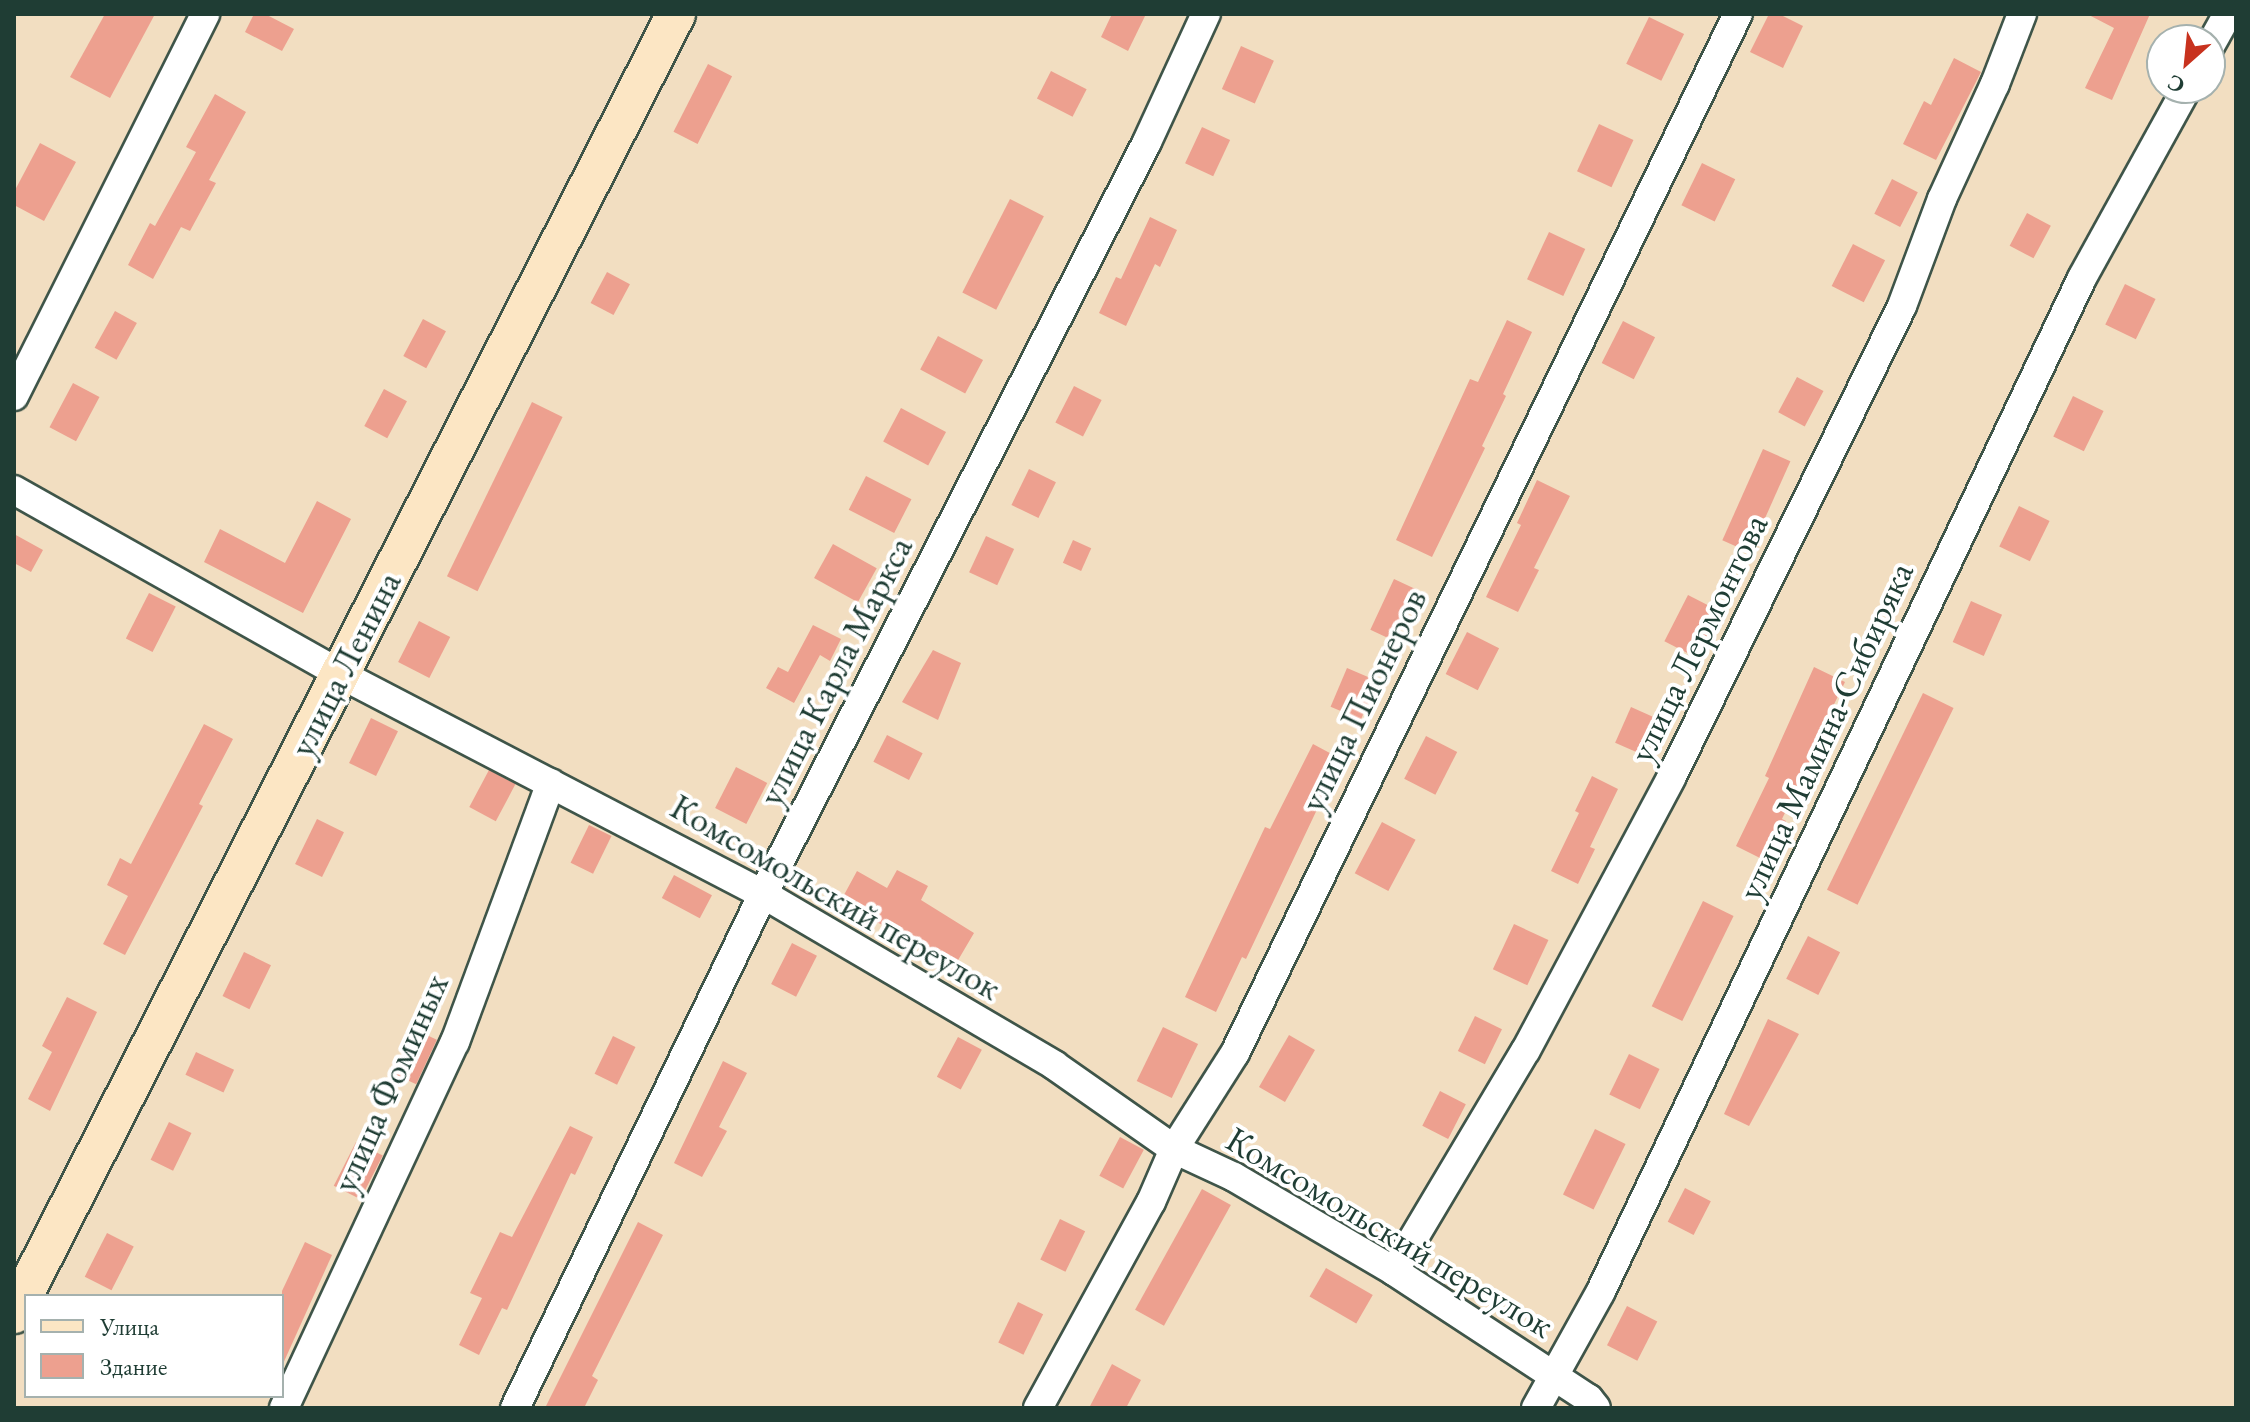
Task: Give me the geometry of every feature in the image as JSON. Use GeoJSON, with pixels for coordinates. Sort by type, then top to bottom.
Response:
{"type":"FeatureCollection","features":[{"type":"Feature","properties":{"kind":"main road","name":"улица Ленина"},"geometry":{"type":"LineString","coordinates":[[24,1294],[340,674],[465,436],[676,14]]}},
{"type":"Feature","properties":{"kind":"main road","name":"улица Ленина"},"geometry":{"type":"LineString","coordinates":[[14,1314],[24,1294]]}},
{"type":"Feature","properties":{"kind":"street"},"geometry":{"type":"LineString","coordinates":[[14,396],[205,14]]}},
{"type":"Feature","properties":{"kind":"street","name":"улица Карла Маркса"},"geometry":{"type":"LineString","coordinates":[[515,1408],[763,894],[1147,142],[1206,14]]}},
{"type":"Feature","properties":{"kind":"street","name":"улица Пионеров"},"geometry":{"type":"LineString","coordinates":[[1038,1408],[1151,1202],[1174,1149],[1235,1053],[1738,14]]}},
{"type":"Feature","properties":{"kind":"street","name":"улица Лермонтова"},"geometry":{"type":"LineString","coordinates":[[1394,1271],[1526,1050],[1671,778],[1902,306],[1942,199],[1995,84],[2022,14]]}},
{"type":"Feature","properties":{"kind":"street","name":"улица Мамина-Сибиряка"},"geometry":{"type":"LineString","coordinates":[[1536,1408],[1601,1291],[2082,278],[2178,104]]}},
{"type":"Feature","properties":{"kind":"street","name":"Комсомольский переулок"},"geometry":{"type":"LineString","coordinates":[[14,490],[340,674],[763,894],[1054,1065],[1174,1149],[1234,1177],[1394,1271],[1552,1375],[1596,1408]]}},
{"type":"Feature","properties":{"kind":"street","name":"улица Фоминых"},"geometry":{"type":"LineString","coordinates":[[284,1408],[455,1042],[551,783]]}},
{"type":"Feature","properties":{"kind":"building"},"geometry":{"type":"Polygon","coordinates":[[[105,14],[155,14],[110,98],[70,77],[105,14]]]}},
{"type":"Feature","properties":{"kind":"building"},"geometry":{"type":"Polygon","coordinates":[[[254,14],[265,14],[294,29],[282,51],[245,32],[254,14]]]}},
{"type":"Feature","properties":{"kind":"building"},"geometry":{"type":"Polygon","coordinates":[[[1112,14],[1146,14],[1128,51],[1101,37],[1112,14]]]}},
{"type":"Feature","properties":{"kind":"building"},"geometry":{"type":"Polygon","coordinates":[[[1769,14],[1779,14],[1803,26],[1783,68],[1750,52],[1769,14]]]}},
{"type":"Feature","properties":{"kind":"building"},"geometry":{"type":"Polygon","coordinates":[[[2087,14],[2150,14],[2112,100],[2085,88],[2114,28],[2087,14]]]}},
{"type":"Feature","properties":{"kind":"building"},"geometry":{"type":"Polygon","coordinates":[[[1649,17],[1684,34],[1661,81],[1626,64],[1649,17]]]}},
{"type":"Feature","properties":{"kind":"building"},"geometry":{"type":"Polygon","coordinates":[[[1241,46],[1274,61],[1255,104],[1222,89],[1241,46]]]}},
{"type":"Feature","properties":{"kind":"building"},"geometry":{"type":"Polygon","coordinates":[[[1954,58],[1981,72],[1936,160],[1903,144],[1924,101],[1931,105],[1954,58]]]}},
{"type":"Feature","properties":{"kind":"building"},"geometry":{"type":"Polygon","coordinates":[[[708,64],[732,76],[698,144],[673,132],[708,64]]]}},
{"type":"Feature","properties":{"kind":"building"},"geometry":{"type":"Polygon","coordinates":[[[1051,71],[1087,89],[1073,117],[1037,99],[1051,71]]]}},
{"type":"Feature","properties":{"kind":"building"},"geometry":{"type":"Polygon","coordinates":[[[215,94],[246,112],[209,180],[216,183],[190,231],[181,227],[153,279],[128,265],[150,223],[155,226],[196,152],[186,147],[215,94]]]}},
{"type":"Feature","properties":{"kind":"building"},"geometry":{"type":"Polygon","coordinates":[[[1599,124],[1633,140],[1611,187],[1577,171],[1599,124]]]}},
{"type":"Feature","properties":{"kind":"building"},"geometry":{"type":"Polygon","coordinates":[[[1202,127],[1230,140],[1213,176],[1185,163],[1202,127]]]}},
{"type":"Feature","properties":{"kind":"building"},"geometry":{"type":"Polygon","coordinates":[[[40,143],[76,162],[44,221],[14,205],[14,192],[40,143]]]}},
{"type":"Feature","properties":{"kind":"building"},"geometry":{"type":"Polygon","coordinates":[[[1702,163],[1735,179],[1715,221],[1681,205],[1702,163]]]}},
{"type":"Feature","properties":{"kind":"building"},"geometry":{"type":"Polygon","coordinates":[[[1892,179],[1918,192],[1900,227],[1874,214],[1892,179]]]}},
{"type":"Feature","properties":{"kind":"building"},"geometry":{"type":"Polygon","coordinates":[[[1010,199],[1044,216],[996,310],[962,293],[1010,199]]]}},
{"type":"Feature","properties":{"kind":"building"},"geometry":{"type":"Polygon","coordinates":[[[2027,213],[2051,226],[2033,258],[2010,246],[2027,213]]]}},
{"type":"Feature","properties":{"kind":"building"},"geometry":{"type":"Polygon","coordinates":[[[1150,217],[1177,230],[1160,267],[1155,264],[1126,326],[1099,313],[1116,277],[1121,279],[1150,217]]]}},
{"type":"Feature","properties":{"kind":"building"},"geometry":{"type":"Polygon","coordinates":[[[1549,232],[1585,249],[1563,296],[1527,279],[1549,232]]]}},
{"type":"Feature","properties":{"kind":"building"},"geometry":{"type":"Polygon","coordinates":[[[1853,244],[1885,260],[1864,302],[1832,286],[1853,244]]]}},
{"type":"Feature","properties":{"kind":"building"},"geometry":{"type":"Polygon","coordinates":[[[607,272],[630,284],[614,315],[591,303],[607,272]]]}},
{"type":"Feature","properties":{"kind":"building"},"geometry":{"type":"Polygon","coordinates":[[[2125,284],[2156,299],[2136,339],[2105,324],[2125,284]]]}},
{"type":"Feature","properties":{"kind":"building"},"geometry":{"type":"Polygon","coordinates":[[[115,311],[137,323],[117,360],[95,348],[115,311]]]}},
{"type":"Feature","properties":{"kind":"building"},"geometry":{"type":"Polygon","coordinates":[[[423,319],[446,331],[426,368],[403,356],[423,319]]]}},
{"type":"Feature","properties":{"kind":"building"},"geometry":{"type":"Polygon","coordinates":[[[1507,320],[1532,332],[1503,394],[1506,396],[1482,446],[1485,448],[1432,557],[1396,540],[1470,379],[1478,382],[1507,320]]]}},
{"type":"Feature","properties":{"kind":"building"},"geometry":{"type":"Polygon","coordinates":[[[1623,321],[1655,337],[1634,379],[1602,363],[1623,321]]]}},
{"type":"Feature","properties":{"kind":"building"},"geometry":{"type":"Polygon","coordinates":[[[938,336],[983,360],[965,393],[920,370],[938,336]]]}},
{"type":"Feature","properties":{"kind":"building"},"geometry":{"type":"Polygon","coordinates":[[[1797,377],[1823,391],[1805,426],[1778,412],[1797,377]]]}},
{"type":"Feature","properties":{"kind":"building"},"geometry":{"type":"Polygon","coordinates":[[[73,383],[99,397],[76,441],[50,427],[73,383]]]}},
{"type":"Feature","properties":{"kind":"building"},"geometry":{"type":"Polygon","coordinates":[[[1074,386],[1102,400],[1083,437],[1055,423],[1074,386]]]}},
{"type":"Feature","properties":{"kind":"building"},"geometry":{"type":"Polygon","coordinates":[[[384,389],[407,401],[387,438],[364,426],[384,389]]]}},
{"type":"Feature","properties":{"kind":"building"},"geometry":{"type":"Polygon","coordinates":[[[2073,396],[2104,411],[2084,451],[2053,436],[2073,396]]]}},
{"type":"Feature","properties":{"kind":"building"},"geometry":{"type":"Polygon","coordinates":[[[532,402],[563,417],[478,591],[447,576],[532,402]]]}},
{"type":"Feature","properties":{"kind":"building"},"geometry":{"type":"Polygon","coordinates":[[[901,408],[946,432],[928,465],[883,442],[901,408]]]}},
{"type":"Feature","properties":{"kind":"building"},"geometry":{"type":"Polygon","coordinates":[[[1763,449],[1790,461],[1750,553],[1722,540],[1763,449]]]}},
{"type":"Feature","properties":{"kind":"building"},"geometry":{"type":"Polygon","coordinates":[[[1029,469],[1056,482],[1038,518],[1011,505],[1029,469]]]}},
{"type":"Feature","properties":{"kind":"building"},"geometry":{"type":"Polygon","coordinates":[[[866,476],[911,499],[894,533],[849,510],[866,476]]]}},
{"type":"Feature","properties":{"kind":"building"},"geometry":{"type":"Polygon","coordinates":[[[1537,480],[1570,496],[1534,568],[1539,570],[1518,612],[1486,597],[1521,525],[1517,523],[1537,480]]]}},
{"type":"Feature","properties":{"kind":"building"},"geometry":{"type":"Polygon","coordinates":[[[317,501],[351,519],[303,613],[204,562],[220,529],[285,563],[317,501]]]}},
{"type":"Feature","properties":{"kind":"building"},"geometry":{"type":"Polygon","coordinates":[[[2019,506],[2050,521],[2030,561],[1999,546],[2019,506]]]}},
{"type":"Feature","properties":{"kind":"building"},"geometry":{"type":"Polygon","coordinates":[[[14,534],[43,550],[31,572],[14,563],[14,534]]]}},
{"type":"Feature","properties":{"kind":"building"},"geometry":{"type":"Polygon","coordinates":[[[986,536],[1014,549],[997,585],[969,572],[986,536]]]}},
{"type":"Feature","properties":{"kind":"building"},"geometry":{"type":"Polygon","coordinates":[[[1073,540],[1091,548],[1081,571],[1063,563],[1073,540]]]}},
{"type":"Feature","properties":{"kind":"building"},"geometry":{"type":"Polygon","coordinates":[[[833,544],[877,568],[858,602],[814,578],[833,544]]]}},
{"type":"Feature","properties":{"kind":"building"},"geometry":{"type":"Polygon","coordinates":[[[1394,579],[1418,590],[1394,641],[1370,630],[1394,579]]]}},
{"type":"Feature","properties":{"kind":"building"},"geometry":{"type":"Polygon","coordinates":[[[149,593],[176,607],[153,652],[126,638],[149,593]]]}},
{"type":"Feature","properties":{"kind":"building"},"geometry":{"type":"Polygon","coordinates":[[[1688,595],[1724,613],[1700,659],[1664,641],[1688,595]]]}},
{"type":"Feature","properties":{"kind":"building"},"geometry":{"type":"Polygon","coordinates":[[[1971,601],[2002,615],[1984,656],[1953,642],[1971,601]]]}},
{"type":"Feature","properties":{"kind":"building"},"geometry":{"type":"Polygon","coordinates":[[[419,621],[450,637],[429,678],[398,662],[419,621]]]}},
{"type":"Feature","properties":{"kind":"building"},"geometry":{"type":"Polygon","coordinates":[[[813,625],[841,639],[830,661],[820,655],[794,703],[766,688],[778,667],[788,672],[813,625]]]}},
{"type":"Feature","properties":{"kind":"building"},"geometry":{"type":"Polygon","coordinates":[[[1467,632],[1499,648],[1478,690],[1446,674],[1467,632]]]}},
{"type":"Feature","properties":{"kind":"building"},"geometry":{"type":"Polygon","coordinates":[[[933,650],[961,663],[938,720],[902,702],[933,650]]]}},
{"type":"Feature","properties":{"kind":"building"},"geometry":{"type":"Polygon","coordinates":[[[1814,667],[1845,682],[1812,749],[1815,750],[1782,819],[1786,821],[1766,861],[1736,846],[1769,778],[1765,776],[1814,667]]]}},
{"type":"Feature","properties":{"kind":"building"},"geometry":{"type":"Polygon","coordinates":[[[1347,668],[1377,681],[1361,720],[1331,707],[1347,668]]]}},
{"type":"Feature","properties":{"kind":"building"},"geometry":{"type":"Polygon","coordinates":[[[1923,693],[1954,708],[1858,905],[1827,890],[1923,693]]]}},
{"type":"Feature","properties":{"kind":"building"},"geometry":{"type":"Polygon","coordinates":[[[1631,707],[1658,719],[1643,755],[1615,743],[1631,707]]]}},
{"type":"Feature","properties":{"kind":"building"},"geometry":{"type":"Polygon","coordinates":[[[371,718],[398,731],[376,776],[349,763],[371,718]]]}},
{"type":"Feature","properties":{"kind":"building"},"geometry":{"type":"Polygon","coordinates":[[[204,724],[233,739],[199,804],[203,806],[125,955],[103,944],[128,896],[107,885],[120,858],[131,864],[204,724]]]}},
{"type":"Feature","properties":{"kind":"building"},"geometry":{"type":"Polygon","coordinates":[[[887,735],[923,753],[909,780],[873,762],[887,735]]]}},
{"type":"Feature","properties":{"kind":"building"},"geometry":{"type":"Polygon","coordinates":[[[1426,736],[1457,752],[1435,795],[1404,779],[1426,736]]]}},
{"type":"Feature","properties":{"kind":"building"},"geometry":{"type":"Polygon","coordinates":[[[1313,744],[1341,759],[1246,959],[1242,957],[1216,1012],[1185,997],[1265,827],[1270,829],[1313,744]]]}},
{"type":"Feature","properties":{"kind":"building"},"geometry":{"type":"Polygon","coordinates":[[[736,767],[767,783],[746,824],[715,808],[736,767]]]}},
{"type":"Feature","properties":{"kind":"building"},"geometry":{"type":"Polygon","coordinates":[[[489,770],[515,784],[496,821],[469,807],[489,770]]]}},
{"type":"Feature","properties":{"kind":"building"},"geometry":{"type":"Polygon","coordinates":[[[1592,776],[1618,789],[1590,847],[1595,849],[1578,884],[1551,871],[1579,813],[1575,811],[1592,776]]]}},
{"type":"Feature","properties":{"kind":"building"},"geometry":{"type":"Polygon","coordinates":[[[317,819],[344,832],[322,877],[295,864],[317,819]]]}},
{"type":"Feature","properties":{"kind":"building"},"geometry":{"type":"Polygon","coordinates":[[[1382,822],[1416,840],[1388,891],[1355,873],[1382,822]]]}},
{"type":"Feature","properties":{"kind":"building"},"geometry":{"type":"Polygon","coordinates":[[[589,825],[611,836],[593,874],[571,863],[589,825]]]}},
{"type":"Feature","properties":{"kind":"building"},"geometry":{"type":"Polygon","coordinates":[[[897,870],[928,886],[921,900],[974,933],[954,967],[894,931],[867,917],[865,921],[838,906],[857,871],[887,888],[897,870]]]}},
{"type":"Feature","properties":{"kind":"building"},"geometry":{"type":"Polygon","coordinates":[[[674,875],[712,895],[700,918],[662,898],[674,875]]]}},
{"type":"Feature","properties":{"kind":"building"},"geometry":{"type":"Polygon","coordinates":[[[1703,901],[1734,916],[1682,1021],[1652,1006],[1703,901]]]}},
{"type":"Feature","properties":{"kind":"building"},"geometry":{"type":"Polygon","coordinates":[[[1514,924],[1548,940],[1527,985],[1493,969],[1514,924]]]}},
{"type":"Feature","properties":{"kind":"building"},"geometry":{"type":"Polygon","coordinates":[[[1808,936],[1840,952],[1818,995],[1786,979],[1808,936]]]}},
{"type":"Feature","properties":{"kind":"building"},"geometry":{"type":"Polygon","coordinates":[[[792,943],[817,956],[796,997],[771,984],[792,943]]]}},
{"type":"Feature","properties":{"kind":"building"},"geometry":{"type":"Polygon","coordinates":[[[244,952],[271,965],[249,1009],[223,996],[244,952]]]}},
{"type":"Feature","properties":{"kind":"building"},"geometry":{"type":"Polygon","coordinates":[[[67,997],[97,1012],[50,1111],[28,1099],[52,1052],[42,1046],[67,997]]]}},
{"type":"Feature","properties":{"kind":"building"},"geometry":{"type":"Polygon","coordinates":[[[1475,1016],[1502,1029],[1485,1064],[1458,1051],[1475,1016]]]}},
{"type":"Feature","properties":{"kind":"building"},"geometry":{"type":"Polygon","coordinates":[[[1768,1019],[1799,1034],[1749,1126],[1724,1114],[1768,1019]]]}},
{"type":"Feature","properties":{"kind":"building"},"geometry":{"type":"Polygon","coordinates":[[[1163,1027],[1198,1044],[1172,1098],[1137,1081],[1163,1027]]]}},
{"type":"Feature","properties":{"kind":"building"},"geometry":{"type":"Polygon","coordinates":[[[416,1030],[437,1040],[416,1084],[395,1074],[416,1030]]]}},
{"type":"Feature","properties":{"kind":"building"},"geometry":{"type":"Polygon","coordinates":[[[1289,1035],[1315,1050],[1285,1102],[1259,1087],[1289,1035]]]}},
{"type":"Feature","properties":{"kind":"building"},"geometry":{"type":"Polygon","coordinates":[[[613,1036],[635,1047],[617,1085],[595,1074],[613,1036]]]}},
{"type":"Feature","properties":{"kind":"building"},"geometry":{"type":"Polygon","coordinates":[[[958,1037],[982,1050],[961,1089],[937,1077],[958,1037]]]}},
{"type":"Feature","properties":{"kind":"building"},"geometry":{"type":"Polygon","coordinates":[[[196,1052],[234,1070],[223,1092],[185,1075],[196,1052]]]}},
{"type":"Feature","properties":{"kind":"building"},"geometry":{"type":"Polygon","coordinates":[[[1629,1054],[1660,1069],[1640,1109],[1609,1094],[1629,1054]]]}},
{"type":"Feature","properties":{"kind":"building"},"geometry":{"type":"Polygon","coordinates":[[[723,1061],[747,1073],[719,1127],[727,1131],[702,1177],[674,1163],[723,1061]]]}},
{"type":"Feature","properties":{"kind":"building"},"geometry":{"type":"Polygon","coordinates":[[[1440,1091],[1466,1104],[1448,1139],[1422,1126],[1440,1091]]]}},
{"type":"Feature","properties":{"kind":"building"},"geometry":{"type":"Polygon","coordinates":[[[169,1122],[191,1133],[173,1171],[151,1160],[169,1122]]]}},
{"type":"Feature","properties":{"kind":"building"},"geometry":{"type":"Polygon","coordinates":[[[570,1126],[593,1137],[575,1175],[571,1173],[507,1310],[502,1308],[479,1355],[459,1345],[482,1298],[470,1293],[500,1232],[512,1237],[570,1126]]]}},
{"type":"Feature","properties":{"kind":"building"},"geometry":{"type":"Polygon","coordinates":[[[1595,1129],[1626,1144],[1594,1210],[1563,1195],[1595,1129]]]}},
{"type":"Feature","properties":{"kind":"building"},"geometry":{"type":"Polygon","coordinates":[[[1120,1137],[1144,1150],[1123,1189],[1099,1176],[1120,1137]]]}},
{"type":"Feature","properties":{"kind":"building"},"geometry":{"type":"Polygon","coordinates":[[[356,1142],[383,1156],[360,1199],[334,1186],[356,1142]]]}},
{"type":"Feature","properties":{"kind":"building"},"geometry":{"type":"Polygon","coordinates":[[[1685,1188],[1711,1201],[1694,1235],[1668,1222],[1685,1188]]]}},
{"type":"Feature","properties":{"kind":"building"},"geometry":{"type":"Polygon","coordinates":[[[1202,1189],[1231,1205],[1164,1326],[1135,1310],[1202,1189]]]}},
{"type":"Feature","properties":{"kind":"building"},"geometry":{"type":"Polygon","coordinates":[[[1060,1219],[1085,1231],[1065,1272],[1040,1259],[1060,1219]]]}},
{"type":"Feature","properties":{"kind":"building"},"geometry":{"type":"Polygon","coordinates":[[[638,1222],[663,1235],[592,1376],[598,1380],[584,1408],[545,1408],[638,1222]]]}},
{"type":"Feature","properties":{"kind":"building"},"geometry":{"type":"Polygon","coordinates":[[[107,1233],[134,1247],[111,1290],[85,1277],[107,1233]]]}},
{"type":"Feature","properties":{"kind":"building"},"geometry":{"type":"Polygon","coordinates":[[[305,1242],[332,1255],[284,1362],[284,1294],[282,1291],[305,1242]]]}},
{"type":"Feature","properties":{"kind":"building"},"geometry":{"type":"Polygon","coordinates":[[[1326,1268],[1373,1295],[1356,1324],[1310,1297],[1326,1268]]]}},
{"type":"Feature","properties":{"kind":"building"},"geometry":{"type":"Polygon","coordinates":[[[1018,1302],[1043,1314],[1023,1355],[998,1342],[1018,1302]]]}},
{"type":"Feature","properties":{"kind":"building"},"geometry":{"type":"Polygon","coordinates":[[[1627,1306],[1657,1321],[1637,1361],[1607,1345],[1627,1306]]]}},
{"type":"Feature","properties":{"kind":"building"},"geometry":{"type":"Polygon","coordinates":[[[1112,1364],[1141,1380],[1126,1408],[1089,1408],[1112,1364]]]}}]}
